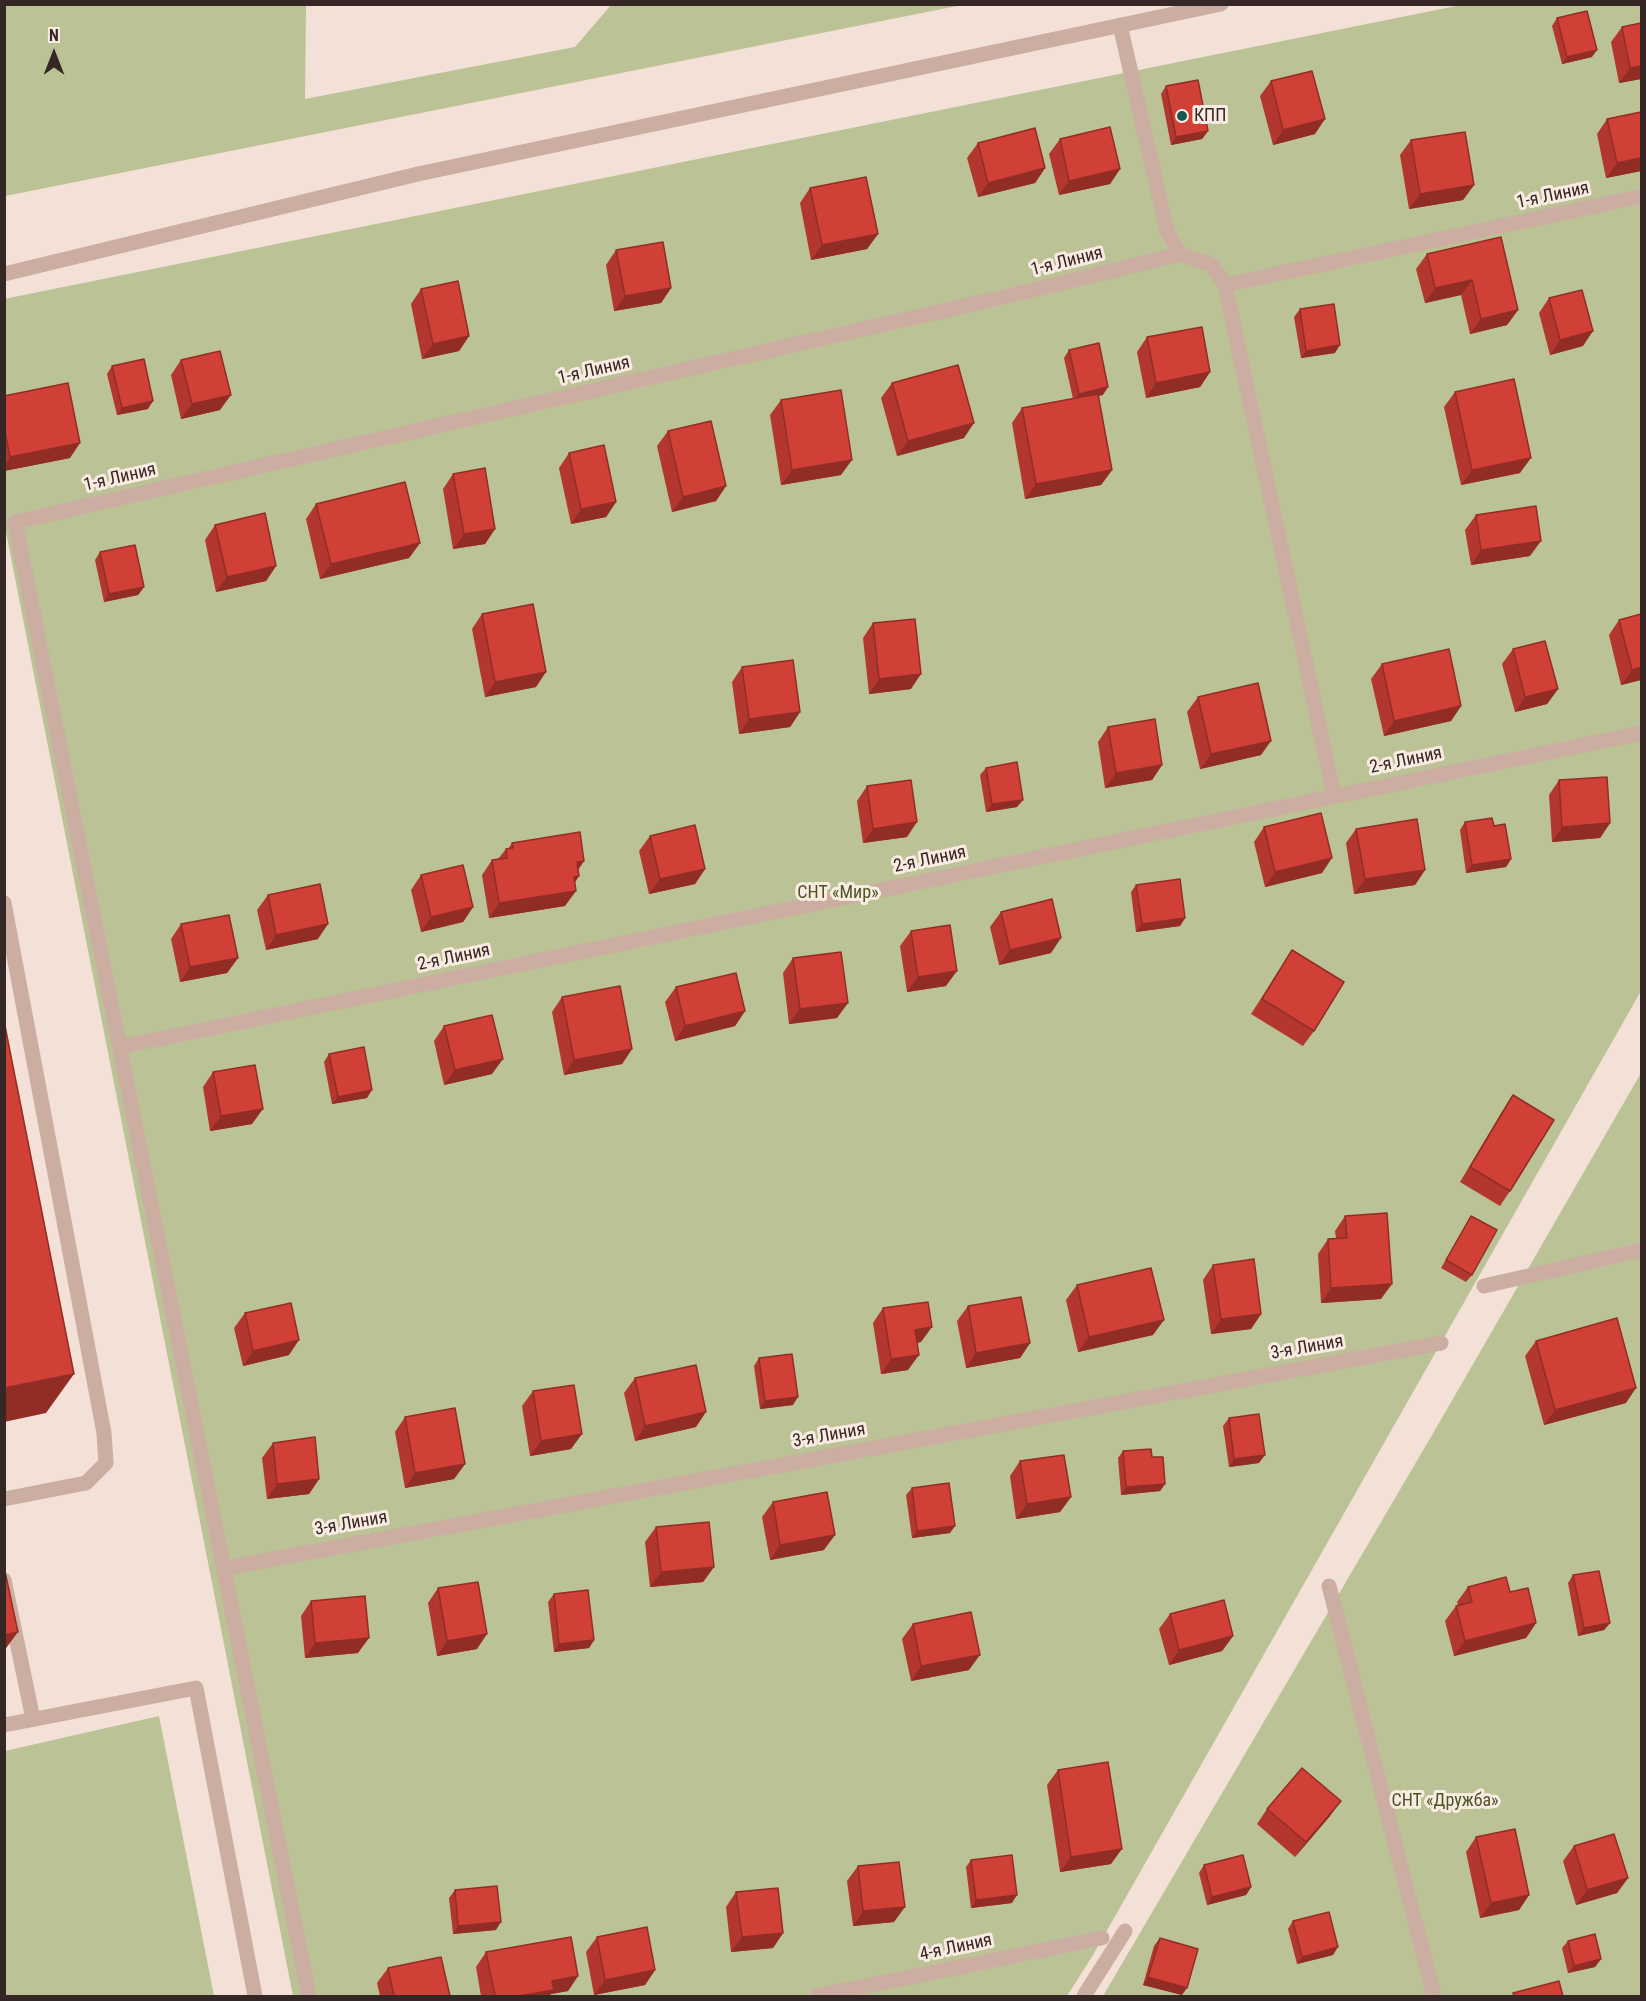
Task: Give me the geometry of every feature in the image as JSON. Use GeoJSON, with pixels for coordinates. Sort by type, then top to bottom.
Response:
{"type":"FeatureCollection","features":[{"type":"Feature","properties":{"kind":"street"},"geometry":{"type":"LineString","coordinates":[[4,274],[418,174],[1221,4]]}},
{"type":"Feature","properties":{"kind":"street"},"geometry":{"type":"LineString","coordinates":[[1120,25],[1167,231],[1179,254],[1212,265],[1225,285],[1334,796]]}},
{"type":"Feature","properties":{"kind":"street","name":"1-я Линия"},"geometry":{"type":"LineString","coordinates":[[1225,285],[1641,196]]}},
{"type":"Feature","properties":{"kind":"street","name":"1-я Линия"},"geometry":{"type":"LineString","coordinates":[[120,1047],[15,522],[1004,297],[1179,254]]}},
{"type":"Feature","properties":{"kind":"street","name":"2-я Линия"},"geometry":{"type":"LineString","coordinates":[[120,1047],[1641,733]]}},
{"type":"Feature","properties":{"kind":"street"},"geometry":{"type":"LineString","coordinates":[[4,903],[104,1433],[105,1463],[86,1483],[4,1499]]}},
{"type":"Feature","properties":{"kind":"street"},"geometry":{"type":"LineString","coordinates":[[120,1047],[309,1996]]}},
{"type":"Feature","properties":{"kind":"street"},"geometry":{"type":"LineString","coordinates":[[1484,1286],[1641,1250]]}},
{"type":"Feature","properties":{"kind":"street","name":"3-я Линия"},"geometry":{"type":"LineString","coordinates":[[224,1568],[1441,1342]]}},
{"type":"Feature","properties":{"kind":"street"},"geometry":{"type":"LineString","coordinates":[[4,1580],[33,1719]]}},
{"type":"Feature","properties":{"kind":"street"},"geometry":{"type":"LineString","coordinates":[[1329,1586],[1434,1996]]}},
{"type":"Feature","properties":{"kind":"street"},"geometry":{"type":"LineString","coordinates":[[4,1725],[196,1688],[255,1996]]}},
{"type":"Feature","properties":{"kind":"street"},"geometry":{"type":"LineString","coordinates":[[1084,1996],[1125,1931]]}},
{"type":"Feature","properties":{"kind":"street","name":"4-я Линия"},"geometry":{"type":"LineString","coordinates":[[817,1996],[1102,1938]]}},
{"type":"Feature","properties":{"kind":"green space"},"geometry":{"type":"Polygon","coordinates":[[[5,4],[306,5],[305,99],[575,47],[611,5],[962,5],[5,196],[5,4]]]}},
{"type":"Feature","properties":{"kind":"green space","name":"СНТ «Мир»"},"geometry":{"type":"Polygon","coordinates":[[[1461,5],[1641,5],[1641,991],[1093,1955],[1067,1996],[293,1996],[5,527],[4,299],[1461,5]]]}},
{"type":"Feature","properties":{"kind":"green space","name":"СНТ «Дружба»"},"geometry":{"type":"Polygon","coordinates":[[[1641,1073],[1641,1996],[1103,1996],[1435,1430],[1641,1073]]]}},
{"type":"Feature","properties":{"kind":"green space"},"geometry":{"type":"Polygon","coordinates":[[[159,1716],[214,1996],[5,1996],[5,1751],[159,1716]]]}},
{"type":"Feature","properties":{"kind":"building"},"geometry":{"type":"Polygon","coordinates":[[[1587,11],[1597,50],[1567,57],[1557,18],[1587,11]]]}},
{"type":"Feature","properties":{"kind":"building"},"geometry":{"type":"Polygon","coordinates":[[[1641,23],[1641,66],[1630,68],[1622,27],[1641,23]]]}},
{"type":"Feature","properties":{"kind":"building"},"geometry":{"type":"Polygon","coordinates":[[[1312,71],[1325,119],[1283,130],[1271,81],[1312,71]]]}},
{"type":"Feature","properties":{"kind":"building","name":"КПП"},"geometry":{"type":"Polygon","coordinates":[[[1198,80],[1208,131],[1176,137],[1166,86],[1198,80]]]}},
{"type":"Feature","properties":{"kind":"building"},"geometry":{"type":"Polygon","coordinates":[[[1641,112],[1641,158],[1617,163],[1607,119],[1641,112]]]}},
{"type":"Feature","properties":{"kind":"building"},"geometry":{"type":"Polygon","coordinates":[[[1110,127],[1120,169],[1069,181],[1060,139],[1110,127]]]}},
{"type":"Feature","properties":{"kind":"building"},"geometry":{"type":"Polygon","coordinates":[[[1035,128],[1045,168],[988,183],[978,143],[1035,128]]]}},
{"type":"Feature","properties":{"kind":"building"},"geometry":{"type":"Polygon","coordinates":[[[1465,132],[1474,185],[1420,194],[1411,140],[1465,132]]]}},
{"type":"Feature","properties":{"kind":"building"},"geometry":{"type":"Polygon","coordinates":[[[866,177],[878,234],[822,245],[810,188],[866,177]]]}},
{"type":"Feature","properties":{"kind":"building"},"geometry":{"type":"Polygon","coordinates":[[[1501,237],[1518,310],[1481,319],[1472,280],[1435,288],[1427,254],[1501,237]]]}},
{"type":"Feature","properties":{"kind":"building"},"geometry":{"type":"Polygon","coordinates":[[[663,242],[671,288],[625,296],[616,250],[663,242]]]}},
{"type":"Feature","properties":{"kind":"building"},"geometry":{"type":"Polygon","coordinates":[[[458,281],[469,336],[433,344],[421,289],[458,281]]]}},
{"type":"Feature","properties":{"kind":"building"},"geometry":{"type":"Polygon","coordinates":[[[1582,290],[1593,331],[1560,340],[1549,298],[1582,290]]]}},
{"type":"Feature","properties":{"kind":"building"},"geometry":{"type":"Polygon","coordinates":[[[1334,304],[1340,345],[1306,351],[1300,309],[1334,304]]]}},
{"type":"Feature","properties":{"kind":"building"},"geometry":{"type":"Polygon","coordinates":[[[1202,327],[1210,372],[1156,383],[1147,337],[1202,327]]]}},
{"type":"Feature","properties":{"kind":"building"},"geometry":{"type":"Polygon","coordinates":[[[1099,343],[1108,387],[1079,394],[1069,350],[1099,343]]]}},
{"type":"Feature","properties":{"kind":"building"},"geometry":{"type":"Polygon","coordinates":[[[220,351],[231,395],[192,404],[181,360],[220,351]]]}},
{"type":"Feature","properties":{"kind":"building"},"geometry":{"type":"Polygon","coordinates":[[[144,359],[153,401],[122,408],[112,366],[144,359]]]}},
{"type":"Feature","properties":{"kind":"building"},"geometry":{"type":"Polygon","coordinates":[[[958,365],[974,423],[908,441],[892,383],[958,365]]]}},
{"type":"Feature","properties":{"kind":"building"},"geometry":{"type":"Polygon","coordinates":[[[1514,379],[1531,458],[1472,470],[1455,392],[1514,379]]]}},
{"type":"Feature","properties":{"kind":"building"},"geometry":{"type":"Polygon","coordinates":[[[68,383],[80,443],[10,457],[4,428],[4,396],[68,383]]]}},
{"type":"Feature","properties":{"kind":"building"},"geometry":{"type":"Polygon","coordinates":[[[841,390],[852,460],[792,470],[781,400],[841,390]]]}},
{"type":"Feature","properties":{"kind":"building"},"geometry":{"type":"Polygon","coordinates":[[[1098,394],[1112,470],[1036,484],[1022,408],[1098,394]]]}},
{"type":"Feature","properties":{"kind":"building"},"geometry":{"type":"Polygon","coordinates":[[[711,421],[726,486],[683,497],[668,431],[711,421]]]}},
{"type":"Feature","properties":{"kind":"building"},"geometry":{"type":"Polygon","coordinates":[[[604,445],[616,502],[581,509],[569,453],[604,445]]]}},
{"type":"Feature","properties":{"kind":"building"},"geometry":{"type":"Polygon","coordinates":[[[485,468],[495,529],[464,534],[453,474],[485,468]]]}},
{"type":"Feature","properties":{"kind":"building"},"geometry":{"type":"Polygon","coordinates":[[[405,482],[420,543],[331,564],[316,504],[405,482]]]}},
{"type":"Feature","properties":{"kind":"building"},"geometry":{"type":"Polygon","coordinates":[[[1536,506],[1541,541],[1481,550],[1476,515],[1536,506]]]}},
{"type":"Feature","properties":{"kind":"building"},"geometry":{"type":"Polygon","coordinates":[[[265,513],[276,566],[227,577],[215,525],[265,513]]]}},
{"type":"Feature","properties":{"kind":"building"},"geometry":{"type":"Polygon","coordinates":[[[135,545],[144,587],[109,594],[100,552],[135,545]]]}},
{"type":"Feature","properties":{"kind":"building"},"geometry":{"type":"Polygon","coordinates":[[[533,604],[546,672],[495,682],[482,614],[533,604]]]}},
{"type":"Feature","properties":{"kind":"building"},"geometry":{"type":"Polygon","coordinates":[[[1641,614],[1641,667],[1632,670],[1619,620],[1641,614]]]}},
{"type":"Feature","properties":{"kind":"building"},"geometry":{"type":"Polygon","coordinates":[[[915,619],[921,674],[879,679],[873,623],[915,619]]]}},
{"type":"Feature","properties":{"kind":"building"},"geometry":{"type":"Polygon","coordinates":[[[1545,641],[1558,689],[1525,697],[1513,649],[1545,641]]]}},
{"type":"Feature","properties":{"kind":"building"},"geometry":{"type":"Polygon","coordinates":[[[1449,649],[1461,706],[1394,721],[1382,664],[1449,649]]]}},
{"type":"Feature","properties":{"kind":"building"},"geometry":{"type":"Polygon","coordinates":[[[793,660],[800,712],[749,719],[742,667],[793,660]]]}},
{"type":"Feature","properties":{"kind":"building"},"geometry":{"type":"Polygon","coordinates":[[[1258,683],[1271,741],[1211,754],[1198,697],[1258,683]]]}},
{"type":"Feature","properties":{"kind":"building"},"geometry":{"type":"Polygon","coordinates":[[[1155,719],[1162,765],[1116,773],[1108,727],[1155,719]]]}},
{"type":"Feature","properties":{"kind":"building"},"geometry":{"type":"Polygon","coordinates":[[[1017,762],[1023,800],[992,804],[986,768],[1017,762]]]}},
{"type":"Feature","properties":{"kind":"building"},"geometry":{"type":"Polygon","coordinates":[[[1607,777],[1610,823],[1562,827],[1559,780],[1607,777]]]}},
{"type":"Feature","properties":{"kind":"building"},"geometry":{"type":"Polygon","coordinates":[[[911,780],[917,822],[873,829],[867,786],[911,780]]]}},
{"type":"Feature","properties":{"kind":"building"},"geometry":{"type":"Polygon","coordinates":[[[1321,813],[1332,858],[1275,872],[1264,827],[1321,813]]]}},
{"type":"Feature","properties":{"kind":"building"},"geometry":{"type":"Polygon","coordinates":[[[1492,818],[1494,826],[1505,824],[1511,859],[1472,865],[1465,822],[1492,818]]]}},
{"type":"Feature","properties":{"kind":"building"},"geometry":{"type":"Polygon","coordinates":[[[1417,819],[1425,870],[1365,879],[1356,829],[1417,819]]]}},
{"type":"Feature","properties":{"kind":"building"},"geometry":{"type":"Polygon","coordinates":[[[695,825],[705,869],[660,879],[650,836],[695,825]]]}},
{"type":"Feature","properties":{"kind":"building"},"geometry":{"type":"Polygon","coordinates":[[[580,832],[584,861],[577,862],[579,876],[574,877],[576,891],[499,903],[492,860],[507,858],[506,849],[513,848],[512,843],[580,832]]]}},
{"type":"Feature","properties":{"kind":"building"},"geometry":{"type":"Polygon","coordinates":[[[463,865],[473,907],[431,917],[421,875],[463,865]]]}},
{"type":"Feature","properties":{"kind":"building"},"geometry":{"type":"Polygon","coordinates":[[[1180,879],[1185,918],[1142,924],[1136,885],[1180,879]]]}},
{"type":"Feature","properties":{"kind":"building"},"geometry":{"type":"Polygon","coordinates":[[[320,884],[328,924],[276,935],[268,895],[320,884]]]}},
{"type":"Feature","properties":{"kind":"building"},"geometry":{"type":"Polygon","coordinates":[[[1052,899],[1061,938],[1010,950],[1001,912],[1052,899]]]}},
{"type":"Feature","properties":{"kind":"building"},"geometry":{"type":"Polygon","coordinates":[[[229,915],[238,958],[190,967],[181,924],[229,915]]]}},
{"type":"Feature","properties":{"kind":"building"},"geometry":{"type":"Polygon","coordinates":[[[950,925],[957,971],[918,977],[911,931],[950,925]]]}},
{"type":"Feature","properties":{"kind":"building"},"geometry":{"type":"Polygon","coordinates":[[[1292,950],[1344,982],[1314,1031],[1262,999],[1292,950]]]}},
{"type":"Feature","properties":{"kind":"building"},"geometry":{"type":"Polygon","coordinates":[[[841,952],[848,1003],[800,1009],[793,958],[841,952]]]}},
{"type":"Feature","properties":{"kind":"building"},"geometry":{"type":"Polygon","coordinates":[[[736,973],[745,1011],[685,1026],[676,987],[736,973]]]}},
{"type":"Feature","properties":{"kind":"building"},"geometry":{"type":"Polygon","coordinates":[[[620,986],[632,1049],[574,1060],[562,997],[620,986]]]}},
{"type":"Feature","properties":{"kind":"building"},"geometry":{"type":"Polygon","coordinates":[[[492,1015],[503,1059],[455,1070],[444,1026],[492,1015]]]}},
{"type":"Feature","properties":{"kind":"building"},"geometry":{"type":"Polygon","coordinates":[[[4,1021],[74,1374],[4,1388],[4,1021]]]}},
{"type":"Feature","properties":{"kind":"building"},"geometry":{"type":"Polygon","coordinates":[[[364,1047],[372,1090],[338,1097],[329,1054],[364,1047]]]}},
{"type":"Feature","properties":{"kind":"building"},"geometry":{"type":"Polygon","coordinates":[[[255,1065],[263,1109],[221,1116],[213,1072],[255,1065]]]}},
{"type":"Feature","properties":{"kind":"building"},"geometry":{"type":"Polygon","coordinates":[[[1513,1095],[1554,1120],[1510,1191],[1470,1167],[1513,1095]]]}},
{"type":"Feature","properties":{"kind":"building"},"geometry":{"type":"Polygon","coordinates":[[[1387,1213],[1392,1284],[1331,1288],[1328,1239],[1347,1238],[1345,1216],[1387,1213]]]}},
{"type":"Feature","properties":{"kind":"building"},"geometry":{"type":"Polygon","coordinates":[[[1471,1216],[1497,1230],[1472,1275],[1446,1260],[1471,1216]]]}},
{"type":"Feature","properties":{"kind":"building"},"geometry":{"type":"Polygon","coordinates":[[[1254,1259],[1261,1314],[1221,1319],[1213,1265],[1254,1259]]]}},
{"type":"Feature","properties":{"kind":"building"},"geometry":{"type":"Polygon","coordinates":[[[1151,1268],[1164,1320],[1089,1337],[1077,1285],[1151,1268]]]}},
{"type":"Feature","properties":{"kind":"building"},"geometry":{"type":"Polygon","coordinates":[[[1021,1297],[1030,1343],[976,1353],[968,1306],[1021,1297]]]}},
{"type":"Feature","properties":{"kind":"building"},"geometry":{"type":"Polygon","coordinates":[[[928,1302],[932,1327],[915,1330],[919,1355],[891,1359],[883,1308],[928,1302]]]}},
{"type":"Feature","properties":{"kind":"building"},"geometry":{"type":"Polygon","coordinates":[[[291,1303],[299,1340],[253,1351],[245,1313],[291,1303]]]}},
{"type":"Feature","properties":{"kind":"building"},"geometry":{"type":"Polygon","coordinates":[[[1617,1318],[1636,1388],[1555,1410],[1536,1341],[1617,1318]]]}},
{"type":"Feature","properties":{"kind":"building"},"geometry":{"type":"Polygon","coordinates":[[[792,1354],[798,1397],[765,1401],[759,1358],[792,1354]]]}},
{"type":"Feature","properties":{"kind":"building"},"geometry":{"type":"Polygon","coordinates":[[[696,1365],[706,1412],[645,1426],[635,1378],[696,1365]]]}},
{"type":"Feature","properties":{"kind":"building"},"geometry":{"type":"Polygon","coordinates":[[[574,1385],[582,1434],[541,1441],[533,1391],[574,1385]]]}},
{"type":"Feature","properties":{"kind":"building"},"geometry":{"type":"Polygon","coordinates":[[[455,1408],[465,1464],[415,1473],[405,1417],[455,1408]]]}},
{"type":"Feature","properties":{"kind":"building"},"geometry":{"type":"Polygon","coordinates":[[[1259,1414],[1265,1455],[1234,1459],[1229,1418],[1259,1414]]]}},
{"type":"Feature","properties":{"kind":"building"},"geometry":{"type":"Polygon","coordinates":[[[315,1437],[319,1479],[277,1484],[273,1443],[315,1437]]]}},
{"type":"Feature","properties":{"kind":"building"},"geometry":{"type":"Polygon","coordinates":[[[1151,1449],[1152,1457],[1163,1457],[1165,1484],[1126,1487],[1123,1451],[1151,1449]]]}},
{"type":"Feature","properties":{"kind":"building"},"geometry":{"type":"Polygon","coordinates":[[[1064,1455],[1071,1497],[1027,1504],[1020,1461],[1064,1455]]]}},
{"type":"Feature","properties":{"kind":"building"},"geometry":{"type":"Polygon","coordinates":[[[949,1483],[955,1526],[917,1531],[912,1488],[949,1483]]]}},
{"type":"Feature","properties":{"kind":"building"},"geometry":{"type":"Polygon","coordinates":[[[827,1492],[835,1535],[780,1545],[773,1502],[827,1492]]]}},
{"type":"Feature","properties":{"kind":"building"},"geometry":{"type":"Polygon","coordinates":[[[709,1522],[714,1567],[661,1572],[656,1527],[709,1522]]]}},
{"type":"Feature","properties":{"kind":"building"},"geometry":{"type":"Polygon","coordinates":[[[4,1567],[18,1632],[4,1635],[4,1567]]]}},
{"type":"Feature","properties":{"kind":"building"},"geometry":{"type":"Polygon","coordinates":[[[1599,1571],[1610,1623],[1584,1628],[1573,1575],[1599,1571]]]}},
{"type":"Feature","properties":{"kind":"building"},"geometry":{"type":"Polygon","coordinates":[[[1506,1577],[1510,1592],[1528,1588],[1536,1623],[1465,1641],[1456,1606],[1472,1602],[1468,1587],[1506,1577]]]}},
{"type":"Feature","properties":{"kind":"building"},"geometry":{"type":"Polygon","coordinates":[[[478,1582],[487,1634],[447,1641],[438,1588],[478,1582]]]}},
{"type":"Feature","properties":{"kind":"building"},"geometry":{"type":"Polygon","coordinates":[[[588,1590],[594,1640],[559,1644],[554,1594],[588,1590]]]}},
{"type":"Feature","properties":{"kind":"building"},"geometry":{"type":"Polygon","coordinates":[[[365,1596],[369,1638],[315,1643],[311,1601],[365,1596]]]}},
{"type":"Feature","properties":{"kind":"building"},"geometry":{"type":"Polygon","coordinates":[[[1224,1600],[1233,1636],[1179,1650],[1170,1614],[1224,1600]]]}},
{"type":"Feature","properties":{"kind":"building"},"geometry":{"type":"Polygon","coordinates":[[[971,1612],[980,1655],[921,1666],[913,1624],[971,1612]]]}},
{"type":"Feature","properties":{"kind":"building"},"geometry":{"type":"Polygon","coordinates":[[[1108,1762],[1122,1849],[1071,1857],[1058,1770],[1108,1762]]]}},
{"type":"Feature","properties":{"kind":"building"},"geometry":{"type":"Polygon","coordinates":[[[1302,1768],[1341,1801],[1306,1842],[1267,1809],[1302,1768]]]}},
{"type":"Feature","properties":{"kind":"building"},"geometry":{"type":"Polygon","coordinates":[[[1515,1829],[1529,1895],[1491,1903],[1476,1837],[1515,1829]]]}},
{"type":"Feature","properties":{"kind":"building"},"geometry":{"type":"Polygon","coordinates":[[[1614,1834],[1628,1878],[1587,1890],[1574,1846],[1614,1834]]]}},
{"type":"Feature","properties":{"kind":"building"},"geometry":{"type":"Polygon","coordinates":[[[1012,1855],[1017,1895],[976,1900],[971,1860],[1012,1855]]]}},
{"type":"Feature","properties":{"kind":"building"},"geometry":{"type":"Polygon","coordinates":[[[1243,1855],[1251,1887],[1212,1897],[1204,1865],[1243,1855]]]}},
{"type":"Feature","properties":{"kind":"building"},"geometry":{"type":"Polygon","coordinates":[[[899,1862],[905,1907],[863,1911],[858,1866],[899,1862]]]}},
{"type":"Feature","properties":{"kind":"building"},"geometry":{"type":"Polygon","coordinates":[[[497,1886],[501,1922],[458,1926],[455,1890],[497,1886]]]}},
{"type":"Feature","properties":{"kind":"building"},"geometry":{"type":"Polygon","coordinates":[[[778,1888],[783,1933],[742,1937],[736,1892],[778,1888]]]}},
{"type":"Feature","properties":{"kind":"building"},"geometry":{"type":"Polygon","coordinates":[[[1329,1912],[1338,1947],[1302,1957],[1293,1921],[1329,1912]]]}},
{"type":"Feature","properties":{"kind":"building"},"geometry":{"type":"Polygon","coordinates":[[[647,1927],[655,1970],[605,1980],[597,1937],[647,1927]]]}},
{"type":"Feature","properties":{"kind":"building"},"geometry":{"type":"Polygon","coordinates":[[[1595,1934],[1601,1959],[1574,1966],[1568,1941],[1595,1934]]]}},
{"type":"Feature","properties":{"kind":"building"},"geometry":{"type":"Polygon","coordinates":[[[571,1937],[578,1976],[552,1981],[554,1990],[519,1996],[495,1996],[486,1952],[571,1937]]]}},
{"type":"Feature","properties":{"kind":"building"},"geometry":{"type":"Polygon","coordinates":[[[1160,1938],[1198,1949],[1187,1988],[1148,1977],[1160,1938]]]}},
{"type":"Feature","properties":{"kind":"building"},"geometry":{"type":"Polygon","coordinates":[[[441,1957],[450,1996],[394,1996],[388,1968],[441,1957]]]}},
{"type":"Feature","properties":{"kind":"building"},"geometry":{"type":"Polygon","coordinates":[[[1559,1981],[1563,1996],[1514,1996],[1513,1993],[1559,1981]]]}},
{"type":"Feature","properties":{"kind":"place","name":"КПП"},"geometry":{"type":"Point","coordinates":[1182,116]}}]}
